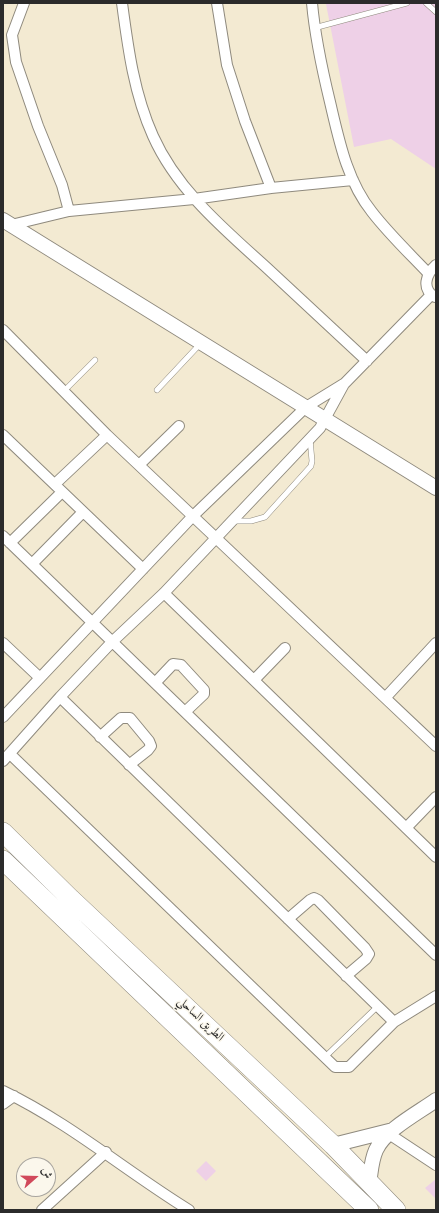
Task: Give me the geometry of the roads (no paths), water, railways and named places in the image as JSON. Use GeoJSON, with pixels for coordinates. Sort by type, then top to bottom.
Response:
{"type":"FeatureCollection","features":[{"type":"Feature","properties":{"kind":"highway","name":"الطريق الساحلي"},"geometry":{"type":"LineString","coordinates":[[3,832],[71,899],[333,1145],[369,1184],[396,1210]]}},
{"type":"Feature","properties":{"kind":"highway","name":"الطريق الساحلي"},"geometry":{"type":"LineString","coordinates":[[3,860],[369,1210]]}},
{"type":"Feature","properties":{"kind":"street"},"geometry":{"type":"LineString","coordinates":[[24,3],[12,35],[16,62],[38,126],[62,185],[69,211]]}},
{"type":"Feature","properties":{"kind":"street"},"geometry":{"type":"LineString","coordinates":[[122,3],[129,56],[140,103],[153,136],[166,161],[194,199],[238,242],[368,361]]}},
{"type":"Feature","properties":{"kind":"street"},"geometry":{"type":"LineString","coordinates":[[217,3],[226,65],[245,121],[271,188]]}},
{"type":"Feature","properties":{"kind":"street"},"geometry":{"type":"LineString","coordinates":[[312,3],[314,28],[341,151],[353,180],[372,212],[428,273]]}},
{"type":"Feature","properties":{"kind":"street"},"geometry":{"type":"LineString","coordinates":[[7,223],[69,211],[194,199],[271,188],[353,180]]}},
{"type":"Feature","properties":{"kind":"street"},"geometry":{"type":"LineString","coordinates":[[7,223],[202,342],[436,488]]}},
{"type":"Feature","properties":{"kind":"street"},"geometry":{"type":"LineString","coordinates":[[3,717],[193,516],[306,407],[345,383],[434,296],[426,285],[428,273],[436,265]]}},
{"type":"Feature","properties":{"kind":"street"},"geometry":{"type":"LineString","coordinates":[[3,330],[107,435],[386,697],[436,746]]}},
{"type":"Feature","properties":{"kind":"street"},"geometry":{"type":"LineString","coordinates":[[345,383],[320,428],[164,593],[112,642],[7,758],[335,1067],[349,1066],[394,1022],[436,996]]}},
{"type":"Feature","properties":{"kind":"street"},"geometry":{"type":"LineString","coordinates":[[139,465],[179,426]]}},
{"type":"Feature","properties":{"kind":"street"},"geometry":{"type":"LineString","coordinates":[[3,435],[143,569]]}},
{"type":"Feature","properties":{"kind":"street"},"geometry":{"type":"LineString","coordinates":[[55,484],[107,435]]}},
{"type":"Feature","properties":{"kind":"street"},"geometry":{"type":"LineString","coordinates":[[62,492],[7,540],[436,955]]}},
{"type":"Feature","properties":{"kind":"street"},"geometry":{"type":"LineString","coordinates":[[32,564],[83,512]]}},
{"type":"Feature","properties":{"kind":"street"},"geometry":{"type":"LineString","coordinates":[[164,593],[255,679],[436,857]]}},
{"type":"Feature","properties":{"kind":"street"},"geometry":{"type":"LineString","coordinates":[[3,643],[40,678]]}},
{"type":"Feature","properties":{"kind":"street"},"geometry":{"type":"LineString","coordinates":[[386,697],[436,643]]}},
{"type":"Feature","properties":{"kind":"street"},"geometry":{"type":"LineString","coordinates":[[255,679],[285,648]]}},
{"type":"Feature","properties":{"kind":"street"},"geometry":{"type":"LineString","coordinates":[[155,683],[173,664],[181,665],[204,690],[204,694],[185,712]]}},
{"type":"Feature","properties":{"kind":"street"},"geometry":{"type":"LineString","coordinates":[[60,698],[394,1022]]}},
{"type":"Feature","properties":{"kind":"street"},"geometry":{"type":"LineString","coordinates":[[100,737],[121,718],[130,718],[149,741],[151,746],[130,765]]}},
{"type":"Feature","properties":{"kind":"street"},"geometry":{"type":"LineString","coordinates":[[406,828],[436,797]]}},
{"type":"Feature","properties":{"kind":"street"},"geometry":{"type":"LineString","coordinates":[[288,920],[310,900],[314,898],[318,900],[365,948],[368,954],[366,959],[346,976]]}},
{"type":"Feature","properties":{"kind":"street"},"geometry":{"type":"LineString","coordinates":[[3,1091],[14,1096],[106,1152],[159,1192],[189,1210]]}},
{"type":"Feature","properties":{"kind":"street"},"geometry":{"type":"LineString","coordinates":[[3,1104],[14,1096]]}},
{"type":"Feature","properties":{"kind":"street"},"geometry":{"type":"LineString","coordinates":[[369,1184],[375,1153],[382,1142],[391,1132],[436,1100]]}},
{"type":"Feature","properties":{"kind":"street"},"geometry":{"type":"LineString","coordinates":[[333,1145],[391,1132],[436,1165]]}},
{"type":"Feature","properties":{"kind":"street"},"geometry":{"type":"LineString","coordinates":[[46,1209],[106,1152]]}},
{"type":"Feature","properties":{"kind":"lane"},"geometry":{"type":"LineString","coordinates":[[314,28],[407,3]]}},
{"type":"Feature","properties":{"kind":"lane"},"geometry":{"type":"LineString","coordinates":[[426,3],[436,12]]}},
{"type":"Feature","properties":{"kind":"lane"},"geometry":{"type":"LineString","coordinates":[[157,390],[202,342]]}},
{"type":"Feature","properties":{"kind":"lane"},"geometry":{"type":"LineString","coordinates":[[64,391],[95,360]]}},
{"type":"Feature","properties":{"kind":"lane"},"geometry":{"type":"LineString","coordinates":[[232,521],[251,521],[265,517],[311,466],[312,456],[310,438]]}},
{"type":"Feature","properties":{"kind":"lane"},"geometry":{"type":"LineString","coordinates":[[325,1057],[377,1007]]}}]}
